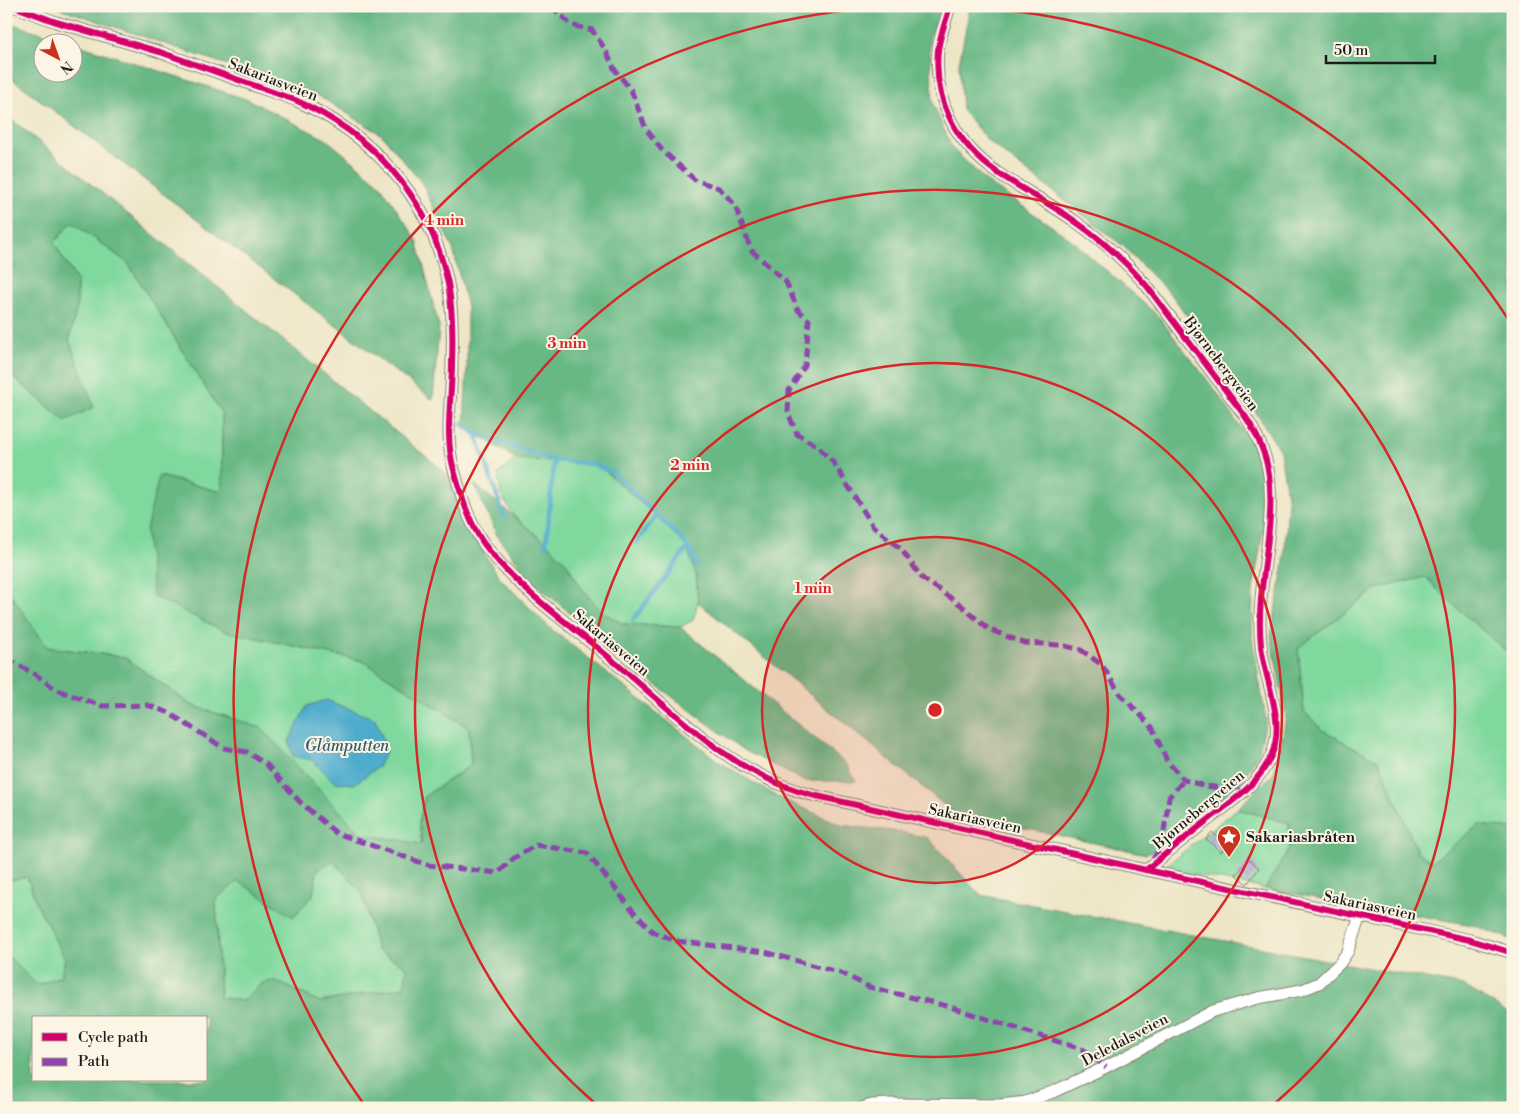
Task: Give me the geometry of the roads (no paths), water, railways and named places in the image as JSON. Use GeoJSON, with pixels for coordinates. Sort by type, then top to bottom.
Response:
{"type":"FeatureCollection","features":[{"type":"Feature","properties":{"kind":"street","name":"Sakariasveien"},"geometry":{"type":"LineString","coordinates":[[13,6],[56,22],[160,52],[295,100],[314,108],[338,122],[383,158],[411,196],[431,230],[447,279],[452,305],[450,447],[453,466],[464,500],[482,541],[498,561],[525,588],[716,748],[751,771],[797,791],[1146,870],[1470,940],[1513,953]]}},
{"type":"Feature","properties":{"kind":"street","name":"Bjørnebergveien"},"geometry":{"type":"LineString","coordinates":[[950,6],[941,36],[938,75],[944,107],[960,136],[969,148],[997,172],[1076,222],[1130,266],[1245,416],[1254,429],[1265,456],[1270,487],[1271,516],[1262,593],[1260,634],[1264,668],[1276,722],[1274,748],[1262,772],[1243,792],[1146,870]]}},
{"type":"Feature","properties":{"kind":"street","name":"Deledalsveien"},"geometry":{"type":"LineString","coordinates":[[862,1108],[872,1105],[892,1104],[1001,1105],[1026,1102],[1055,1092],[1213,1011],[1258,998],[1302,990],[1318,983],[1340,963],[1348,951],[1360,916]]}},
{"type":"Feature","properties":{"kind":"water","name":"Glåmputten"},"geometry":{"type":"Polygon","coordinates":[[[326,700],[375,719],[387,749],[378,767],[354,784],[334,782],[312,760],[293,756],[289,741],[307,706],[326,700]]]}},
{"type":"Feature","properties":{"kind":"waterway"},"geometry":{"type":"LineString","coordinates":[[462,424],[476,434],[554,460],[593,464],[614,473],[682,540],[691,551],[696,566]]}},
{"type":"Feature","properties":{"kind":"waterway"},"geometry":{"type":"LineString","coordinates":[[476,434],[504,517]]}},
{"type":"Feature","properties":{"kind":"waterway"},"geometry":{"type":"LineString","coordinates":[[546,546],[554,460]]}},
{"type":"Feature","properties":{"kind":"waterway"},"geometry":{"type":"LineString","coordinates":[[636,543],[657,515]]}},
{"type":"Feature","properties":{"kind":"waterway"},"geometry":{"type":"LineString","coordinates":[[633,620],[688,547]]}},
{"type":"Feature","properties":{"kind":"place","name":"Sakariasbråten"},"geometry":{"type":"Point","coordinates":[1229,858]}}]}
